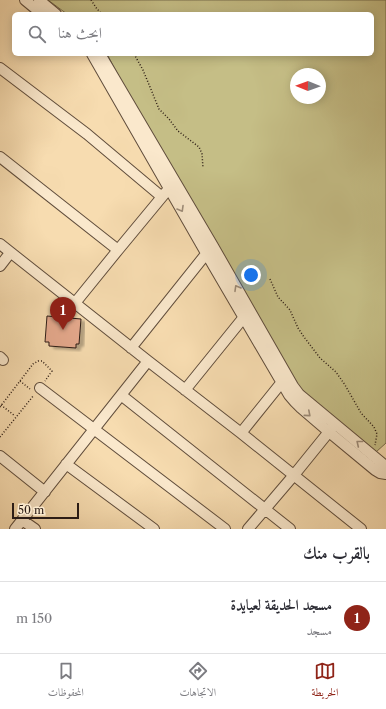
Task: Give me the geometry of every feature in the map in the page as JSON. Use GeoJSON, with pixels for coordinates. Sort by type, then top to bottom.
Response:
{"type":"FeatureCollection","features":[{"type":"Feature","properties":{"kind":"street"},"geometry":{"type":"LineString","coordinates":[[25,0],[40,12]]}},
{"type":"Feature","properties":{"kind":"street"},"geometry":{"type":"LineString","coordinates":[[38,0],[53,12]]}},
{"type":"Feature","properties":{"kind":"street"},"geometry":{"type":"LineString","coordinates":[[93,56],[210,250],[284,378],[295,402],[372,454],[382,463],[386,470]]}},
{"type":"Feature","properties":{"kind":"street"},"geometry":{"type":"LineString","coordinates":[[101,56],[172,185]]}},
{"type":"Feature","properties":{"kind":"street"},"geometry":{"type":"LineString","coordinates":[[0,68],[87,134],[162,197]]}},
{"type":"Feature","properties":{"kind":"street"},"geometry":{"type":"LineString","coordinates":[[0,158],[118,250]]}},
{"type":"Feature","properties":{"kind":"street"},"geometry":{"type":"LineString","coordinates":[[75,303],[172,185]]}},
{"type":"Feature","properties":{"kind":"street"},"geometry":{"type":"LineString","coordinates":[[0,244],[361,529]]}},
{"type":"Feature","properties":{"kind":"street"},"geometry":{"type":"LineString","coordinates":[[131,348],[210,250]]}},
{"type":"Feature","properties":{"kind":"street"},"geometry":{"type":"LineString","coordinates":[[0,266],[10,253]]}},
{"type":"Feature","properties":{"kind":"street"},"geometry":{"type":"LineString","coordinates":[[185,390],[247,315]]}},
{"type":"Feature","properties":{"kind":"street"},"geometry":{"type":"LineString","coordinates":[[15,529],[148,361]]}},
{"type":"Feature","properties":{"kind":"street"},"geometry":{"type":"LineString","coordinates":[[241,433],[284,378]]}},
{"type":"Feature","properties":{"kind":"street"},"geometry":{"type":"LineString","coordinates":[[37,390],[94,428],[225,529]]}},
{"type":"Feature","properties":{"kind":"street"},"geometry":{"type":"LineString","coordinates":[[121,395],[290,529]]}},
{"type":"Feature","properties":{"kind":"street"},"geometry":{"type":"LineString","coordinates":[[332,428],[375,470],[386,474]]}},
{"type":"Feature","properties":{"kind":"street"},"geometry":{"type":"LineString","coordinates":[[248,529],[332,428]]}},
{"type":"Feature","properties":{"kind":"street"},"geometry":{"type":"LineString","coordinates":[[0,456],[45,492]]}},
{"type":"Feature","properties":{"kind":"street"},"geometry":{"type":"LineString","coordinates":[[66,464],[154,529]]}},
{"type":"Feature","properties":{"kind":"street"},"geometry":{"type":"LineString","coordinates":[[22,520],[35,529]]}},
{"type":"Feature","properties":{"kind":"path"},"geometry":{"type":"LineString","coordinates":[[91,0],[100,12]]}},
{"type":"Feature","properties":{"kind":"path"},"geometry":{"type":"LineString","coordinates":[[135,56],[143,70],[159,109],[178,131],[199,147],[202,154],[203,168]]}},
{"type":"Feature","properties":{"kind":"path"},"geometry":{"type":"LineString","coordinates":[[270,279],[278,297],[290,310],[301,333],[317,354],[336,372],[361,413],[376,430],[377,437],[372,454]]}},
{"type":"Feature","properties":{"kind":"path"},"geometry":{"type":"LineString","coordinates":[[0,437],[15,416],[52,372],[41,361],[33,364],[1,406],[15,416]]}},
{"type":"Feature","properties":{"kind":"path"},"geometry":{"type":"LineString","coordinates":[[20,381],[37,390]]}},
{"type":"Feature","properties":{"kind":"shaded area"},"geometry":{"type":"Polygon","coordinates":[[[48,0],[386,0],[386,443],[376,452],[295,384],[166,165],[108,56],[374,56],[374,12],[64,12],[48,0]]]}},
{"type":"Feature","properties":{"kind":"building"},"geometry":{"type":"Polygon","coordinates":[[[47,316],[81,319],[79,344],[76,344],[76,348],[49,346],[49,342],[45,342],[47,316]]]}},
{"type":"Feature","properties":{"kind":"place","name":"مسجد الحديقة لعيايدة"},"geometry":{"type":"Point","coordinates":[63,330]}}]}
